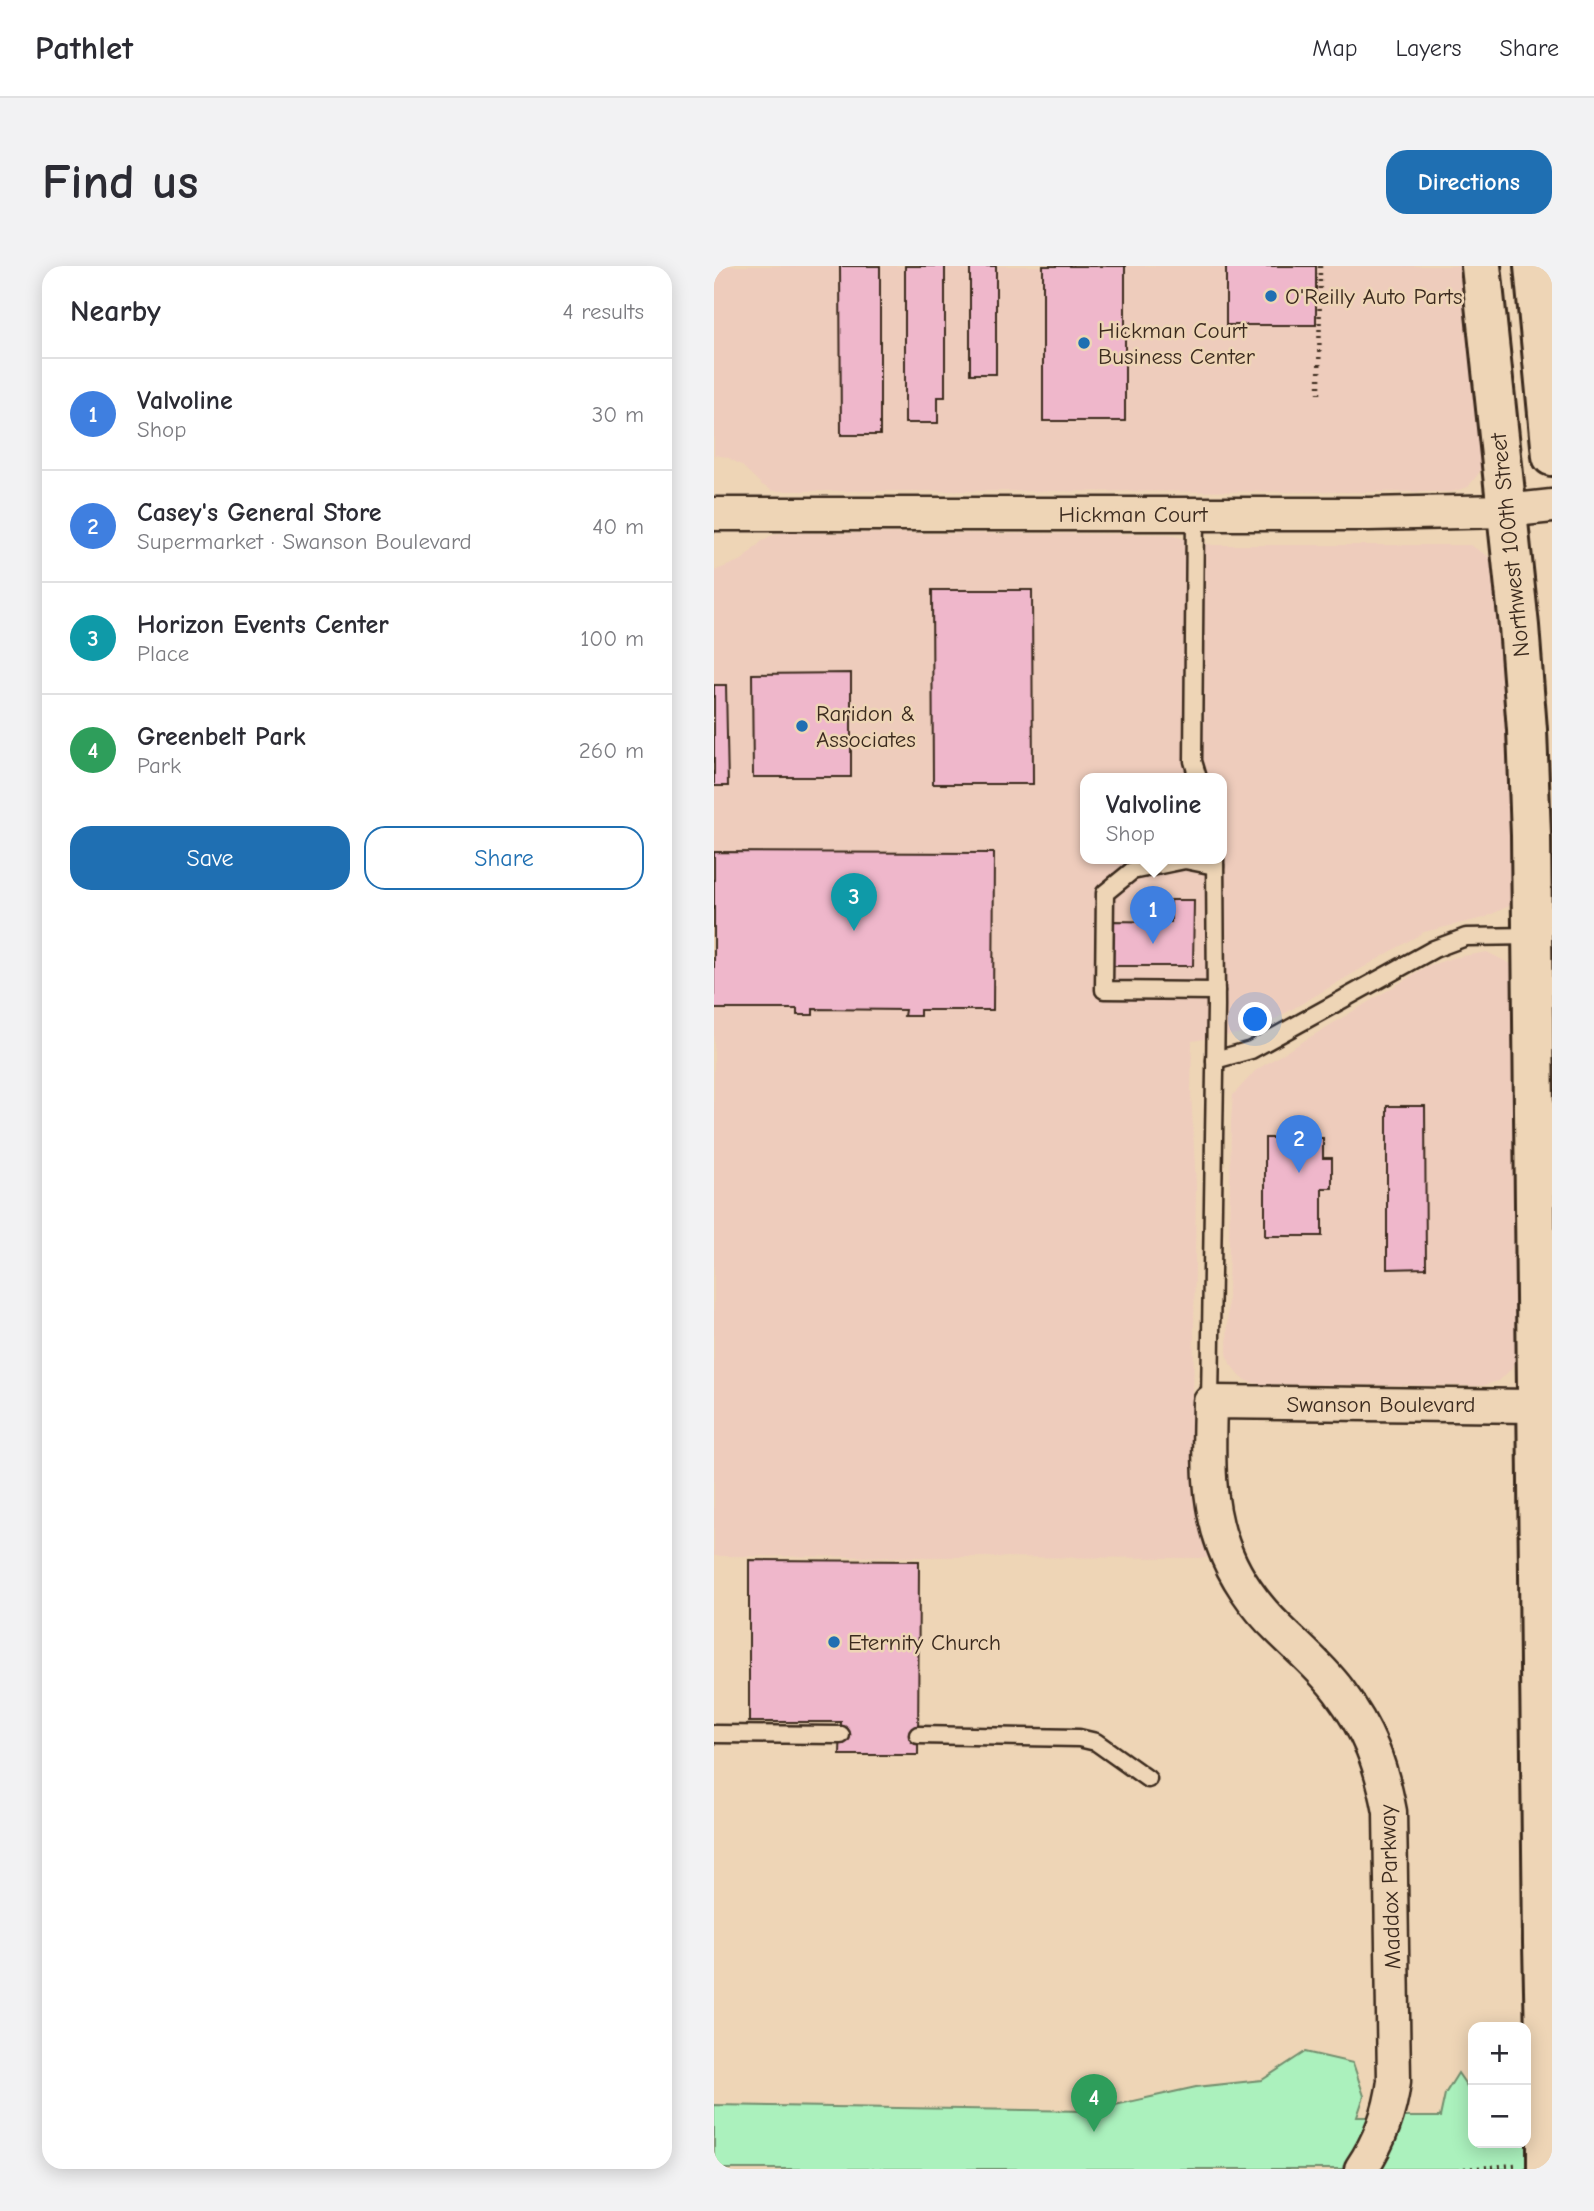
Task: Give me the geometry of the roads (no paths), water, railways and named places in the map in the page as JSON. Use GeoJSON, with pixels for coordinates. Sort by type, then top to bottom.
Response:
{"type":"FeatureCollection","features":[{"type":"Feature","properties":{"kind":"main road","name":"Northwest 100th Street"},"geometry":{"type":"LineString","coordinates":[[1481,266],[1527,730],[1545,1407],[1547,2131],[1538,2167]]}},
{"type":"Feature","properties":{"kind":"main road"},"geometry":{"type":"LineString","coordinates":[[1534,266],[1552,456]]}},
{"type":"Feature","properties":{"kind":"street","name":"Hickman Court"},"geometry":{"type":"LineString","coordinates":[[714,514],[1195,514],[1506,511],[1552,506]]}},
{"type":"Feature","properties":{"kind":"street","name":"Swanson Boulevard"},"geometry":{"type":"LineString","coordinates":[[1210,1402],[1545,1407]]}},
{"type":"Feature","properties":{"kind":"street","name":"Maddox Parkway"},"geometry":{"type":"LineString","coordinates":[[1210,1402],[1210,1493],[1214,1516],[1231,1563],[1240,1581],[1276,1626],[1338,1689],[1363,1726],[1382,1770],[1390,1812],[1392,1846],[1394,2081],[1386,2124],[1361,2169]]}},
{"type":"Feature","properties":{"kind":"lane"},"geometry":{"type":"LineString","coordinates":[[1195,514],[1193,761],[1197,773]]}},
{"type":"Feature","properties":{"kind":"lane"},"geometry":{"type":"LineString","coordinates":[[1166,864],[1132,871],[1105,893],[1104,990],[1216,991]]}},
{"type":"Feature","properties":{"kind":"lane"},"geometry":{"type":"LineString","coordinates":[[1210,1402],[1216,991],[1215,864]]}},
{"type":"Feature","properties":{"kind":"lane"},"geometry":{"type":"LineString","coordinates":[[1215,1060],[1251,1050],[1434,948],[1465,937],[1532,936]]}},
{"type":"Feature","properties":{"kind":"lane"},"geometry":{"type":"LineString","coordinates":[[714,1734],[841,1735]]}},
{"type":"Feature","properties":{"kind":"lane"},"geometry":{"type":"LineString","coordinates":[[918,1735],[1079,1738],[1096,1742],[1147,1779]]}},
{"type":"Feature","properties":{"kind":"place","name":"O'Reilly Auto Parts"},"geometry":{"type":"Point","coordinates":[1271,296]}},
{"type":"Feature","properties":{"kind":"place","name":"Hickman Court Business Center"},"geometry":{"type":"Point","coordinates":[1084,343]}},
{"type":"Feature","properties":{"kind":"place","name":"Raridon & Associates"},"geometry":{"type":"Point","coordinates":[802,726]}},
{"type":"Feature","properties":{"kind":"place","name":"Horizon Events Center"},"geometry":{"type":"Point","coordinates":[854,931]}},
{"type":"Feature","properties":{"kind":"place","name":"Valvoline"},"geometry":{"type":"Point","coordinates":[1153,944]}},
{"type":"Feature","properties":{"kind":"place","name":"Casey's General Store"},"geometry":{"type":"Point","coordinates":[1299,1173]}},
{"type":"Feature","properties":{"kind":"place","name":"Eternity Church"},"geometry":{"type":"Point","coordinates":[834,1642]}},
{"type":"Feature","properties":{"kind":"place","name":"Greenbelt Park"},"geometry":{"type":"Point","coordinates":[1094,2132]}}]}
